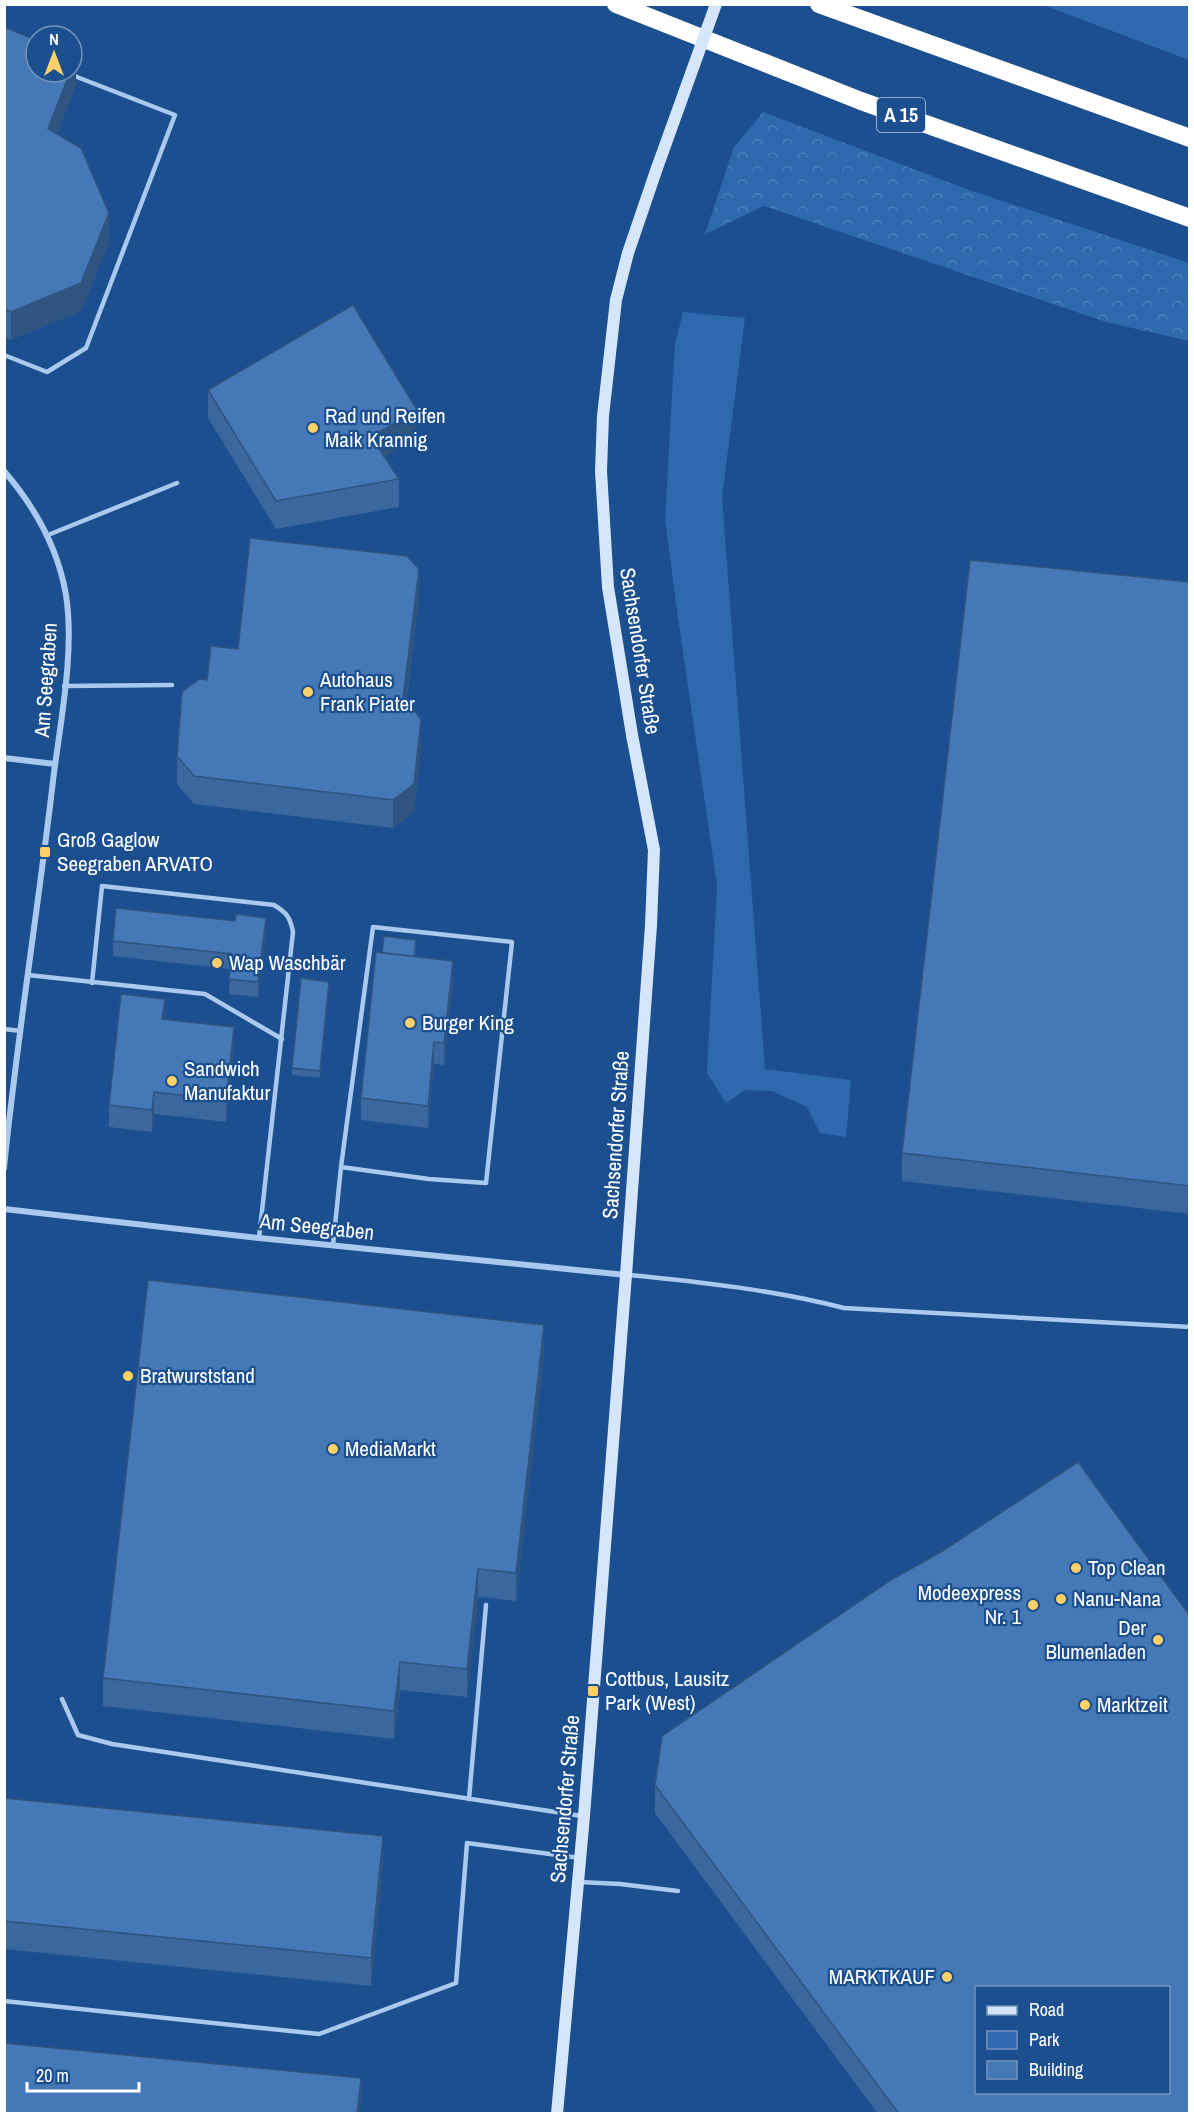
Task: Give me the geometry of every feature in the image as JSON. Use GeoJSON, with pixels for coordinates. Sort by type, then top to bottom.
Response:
{"type":"FeatureCollection","features":[{"type":"Feature","properties":{"kind":"highway","name":"A 15"},"geometry":{"type":"LineString","coordinates":[[616,4],[861,101],[1190,218]]}},
{"type":"Feature","properties":{"kind":"highway"},"geometry":{"type":"LineString","coordinates":[[819,4],[1190,138]]}},
{"type":"Feature","properties":{"kind":"main road","name":"Sachsendorfer Straße"},"geometry":{"type":"LineString","coordinates":[[557,2114],[584,1816],[626,1275],[651,925],[654,850],[632,735],[608,587],[601,471],[605,389],[616,300],[628,253],[716,4]]}},
{"type":"Feature","properties":{"kind":"street","name":"Am Seegraben"},"geometry":{"type":"LineString","coordinates":[[4,471],[37,513],[48,535],[66,595],[67,660],[4,1168]]}},
{"type":"Feature","properties":{"kind":"street","name":"Am Seegraben"},"geometry":{"type":"LineString","coordinates":[[4,758],[55,764]]}},
{"type":"Feature","properties":{"kind":"street","name":"Am Seegraben"},"geometry":{"type":"LineString","coordinates":[[4,1209],[259,1238],[626,1275]]}},
{"type":"Feature","properties":{"kind":"lane"},"geometry":{"type":"LineString","coordinates":[[4,355],[47,372],[86,348],[175,115],[84,80]]}},
{"type":"Feature","properties":{"kind":"lane"},"geometry":{"type":"LineString","coordinates":[[48,535],[177,483]]}},
{"type":"Feature","properties":{"kind":"lane"},"geometry":{"type":"LineString","coordinates":[[64,686],[172,685]]}},
{"type":"Feature","properties":{"kind":"lane"},"geometry":{"type":"LineString","coordinates":[[92,983],[102,886],[274,905],[290,918],[293,932],[259,1238]]}},
{"type":"Feature","properties":{"kind":"lane"},"geometry":{"type":"LineString","coordinates":[[333,1245],[341,1167],[374,927],[512,942],[486,1183],[429,1179],[341,1167]]}},
{"type":"Feature","properties":{"kind":"lane"},"geometry":{"type":"LineString","coordinates":[[28,975],[205,994],[282,1039]]}},
{"type":"Feature","properties":{"kind":"lane"},"geometry":{"type":"LineString","coordinates":[[4,1029],[21,1031]]}},
{"type":"Feature","properties":{"kind":"lane"},"geometry":{"type":"LineString","coordinates":[[626,1275],[717,1285],[815,1300],[844,1308],[1190,1327]]}},
{"type":"Feature","properties":{"kind":"lane"},"geometry":{"type":"LineString","coordinates":[[469,1799],[486,1605]]}},
{"type":"Feature","properties":{"kind":"lane"},"geometry":{"type":"LineString","coordinates":[[62,1699],[78,1735],[112,1744],[584,1816]]}},
{"type":"Feature","properties":{"kind":"lane"},"geometry":{"type":"LineString","coordinates":[[4,2001],[319,2034],[456,1983],[467,1843],[580,1858]]}},
{"type":"Feature","properties":{"kind":"lane"},"geometry":{"type":"LineString","coordinates":[[578,1882],[678,1891]]}},
{"type":"Feature","properties":{"kind":"green space"},"geometry":{"type":"Polygon","coordinates":[[[1043,5],[1189,5],[1189,60],[1043,5]]]}},
{"type":"Feature","properties":{"kind":"green space"},"geometry":{"type":"Polygon","coordinates":[[[763,112],[969,190],[1189,263],[1189,341],[1106,322],[764,206],[705,234],[734,147],[763,112]]]}},
{"type":"Feature","properties":{"kind":"green space"},"geometry":{"type":"Polygon","coordinates":[[[683,312],[745,318],[722,497],[765,1069],[851,1080],[846,1137],[820,1133],[807,1107],[772,1091],[745,1090],[726,1103],[707,1073],[717,885],[665,519],[675,344],[683,312]]]}},
{"type":"Feature","properties":{"kind":"building"},"geometry":{"type":"Polygon","coordinates":[[[4,27],[24,35],[24,84],[65,84],[48,129],[81,148],[109,213],[81,283],[11,312],[4,309],[4,27]]]}},
{"type":"Feature","properties":{"kind":"building","name":"Rad und Reifen Maik Krannig"},"geometry":{"type":"Polygon","coordinates":[[[353,305],[417,410],[371,437],[399,479],[276,501],[208,390],[353,305]]]}},
{"type":"Feature","properties":{"kind":"building","name":"Autohaus Frank Piater"},"geometry":{"type":"Polygon","coordinates":[[[250,538],[407,556],[419,569],[402,707],[412,707],[421,720],[414,784],[393,800],[194,776],[177,756],[182,692],[199,679],[207,680],[211,646],[238,649],[250,538]]]}},
{"type":"Feature","properties":{"kind":"building"},"geometry":{"type":"Polygon","coordinates":[[[970,560],[1190,582],[1190,1186],[902,1153],[970,560]]]}},
{"type":"Feature","properties":{"kind":"building","name":"Wap Waschbär"},"geometry":{"type":"Polygon","coordinates":[[[116,908],[235,921],[236,914],[266,918],[258,982],[229,979],[232,954],[113,941],[116,908]]]}},
{"type":"Feature","properties":{"kind":"building"},"geometry":{"type":"Polygon","coordinates":[[[384,936],[416,940],[414,956],[382,953],[384,936]]]}},
{"type":"Feature","properties":{"kind":"building","name":"Burger King"},"geometry":{"type":"Polygon","coordinates":[[[376,952],[453,961],[444,1043],[434,1042],[428,1106],[361,1098],[376,952]]]}},
{"type":"Feature","properties":{"kind":"building"},"geometry":{"type":"Polygon","coordinates":[[[301,978],[329,982],[320,1071],[292,1068],[301,978]]]}},
{"type":"Feature","properties":{"kind":"building","name":"Sandwich Manufaktur"},"geometry":{"type":"Polygon","coordinates":[[[121,994],[165,999],[162,1019],[234,1027],[226,1100],[154,1092],[152,1110],[109,1105],[121,994]]]}},
{"type":"Feature","properties":{"kind":"building","name":"MediaMarkt"},"geometry":{"type":"Polygon","coordinates":[[[148,1280],[544,1325],[516,1573],[478,1569],[467,1669],[400,1662],[394,1711],[103,1678],[148,1280]]]}},
{"type":"Feature","properties":{"kind":"building"},"geometry":{"type":"Polygon","coordinates":[[[1078,1462],[1190,1616],[1190,2114],[899,2114],[655,1785],[662,1736],[891,1580],[941,1552],[1078,1462]]]}},
{"type":"Feature","properties":{"kind":"building"},"geometry":{"type":"Polygon","coordinates":[[[4,1798],[383,1836],[371,1958],[4,1921],[4,1798]]]}},
{"type":"Feature","properties":{"kind":"building"},"geometry":{"type":"Polygon","coordinates":[[[4,2043],[361,2078],[357,2114],[4,2114],[4,2043]]]}},
{"type":"Feature","properties":{"kind":"place","name":"Rad und Reifen Maik Krannig"},"geometry":{"type":"Point","coordinates":[313,428]}},
{"type":"Feature","properties":{"kind":"place","name":"Autohaus Frank Piater"},"geometry":{"type":"Point","coordinates":[308,692]}},
{"type":"Feature","properties":{"kind":"place","name":"Groß Gaglow Seegraben ARVATO"},"geometry":{"type":"Point","coordinates":[45,852]}},
{"type":"Feature","properties":{"kind":"place","name":"Wap Waschbär"},"geometry":{"type":"Point","coordinates":[217,963]}},
{"type":"Feature","properties":{"kind":"place","name":"Burger King"},"geometry":{"type":"Point","coordinates":[410,1023]}},
{"type":"Feature","properties":{"kind":"place","name":"Sandwich Manufaktur"},"geometry":{"type":"Point","coordinates":[172,1081]}},
{"type":"Feature","properties":{"kind":"place","name":"Bratwurststand"},"geometry":{"type":"Point","coordinates":[128,1376]}},
{"type":"Feature","properties":{"kind":"place","name":"MediaMarkt"},"geometry":{"type":"Point","coordinates":[333,1449]}},
{"type":"Feature","properties":{"kind":"place","name":"Top Clean"},"geometry":{"type":"Point","coordinates":[1076,1568]}},
{"type":"Feature","properties":{"kind":"place","name":"Nanu-Nana"},"geometry":{"type":"Point","coordinates":[1061,1599]}},
{"type":"Feature","properties":{"kind":"place","name":"Modeexpress Nr. 1"},"geometry":{"type":"Point","coordinates":[1033,1605]}},
{"type":"Feature","properties":{"kind":"place","name":"Der Blumenladen"},"geometry":{"type":"Point","coordinates":[1158,1640]}},
{"type":"Feature","properties":{"kind":"place","name":"Cottbus, Lausitz Park (West)"},"geometry":{"type":"Point","coordinates":[593,1691]}},
{"type":"Feature","properties":{"kind":"place","name":"Marktzeit"},"geometry":{"type":"Point","coordinates":[1085,1705]}},
{"type":"Feature","properties":{"kind":"place","name":"MARKTKAUF"},"geometry":{"type":"Point","coordinates":[947,1977]}}]}
